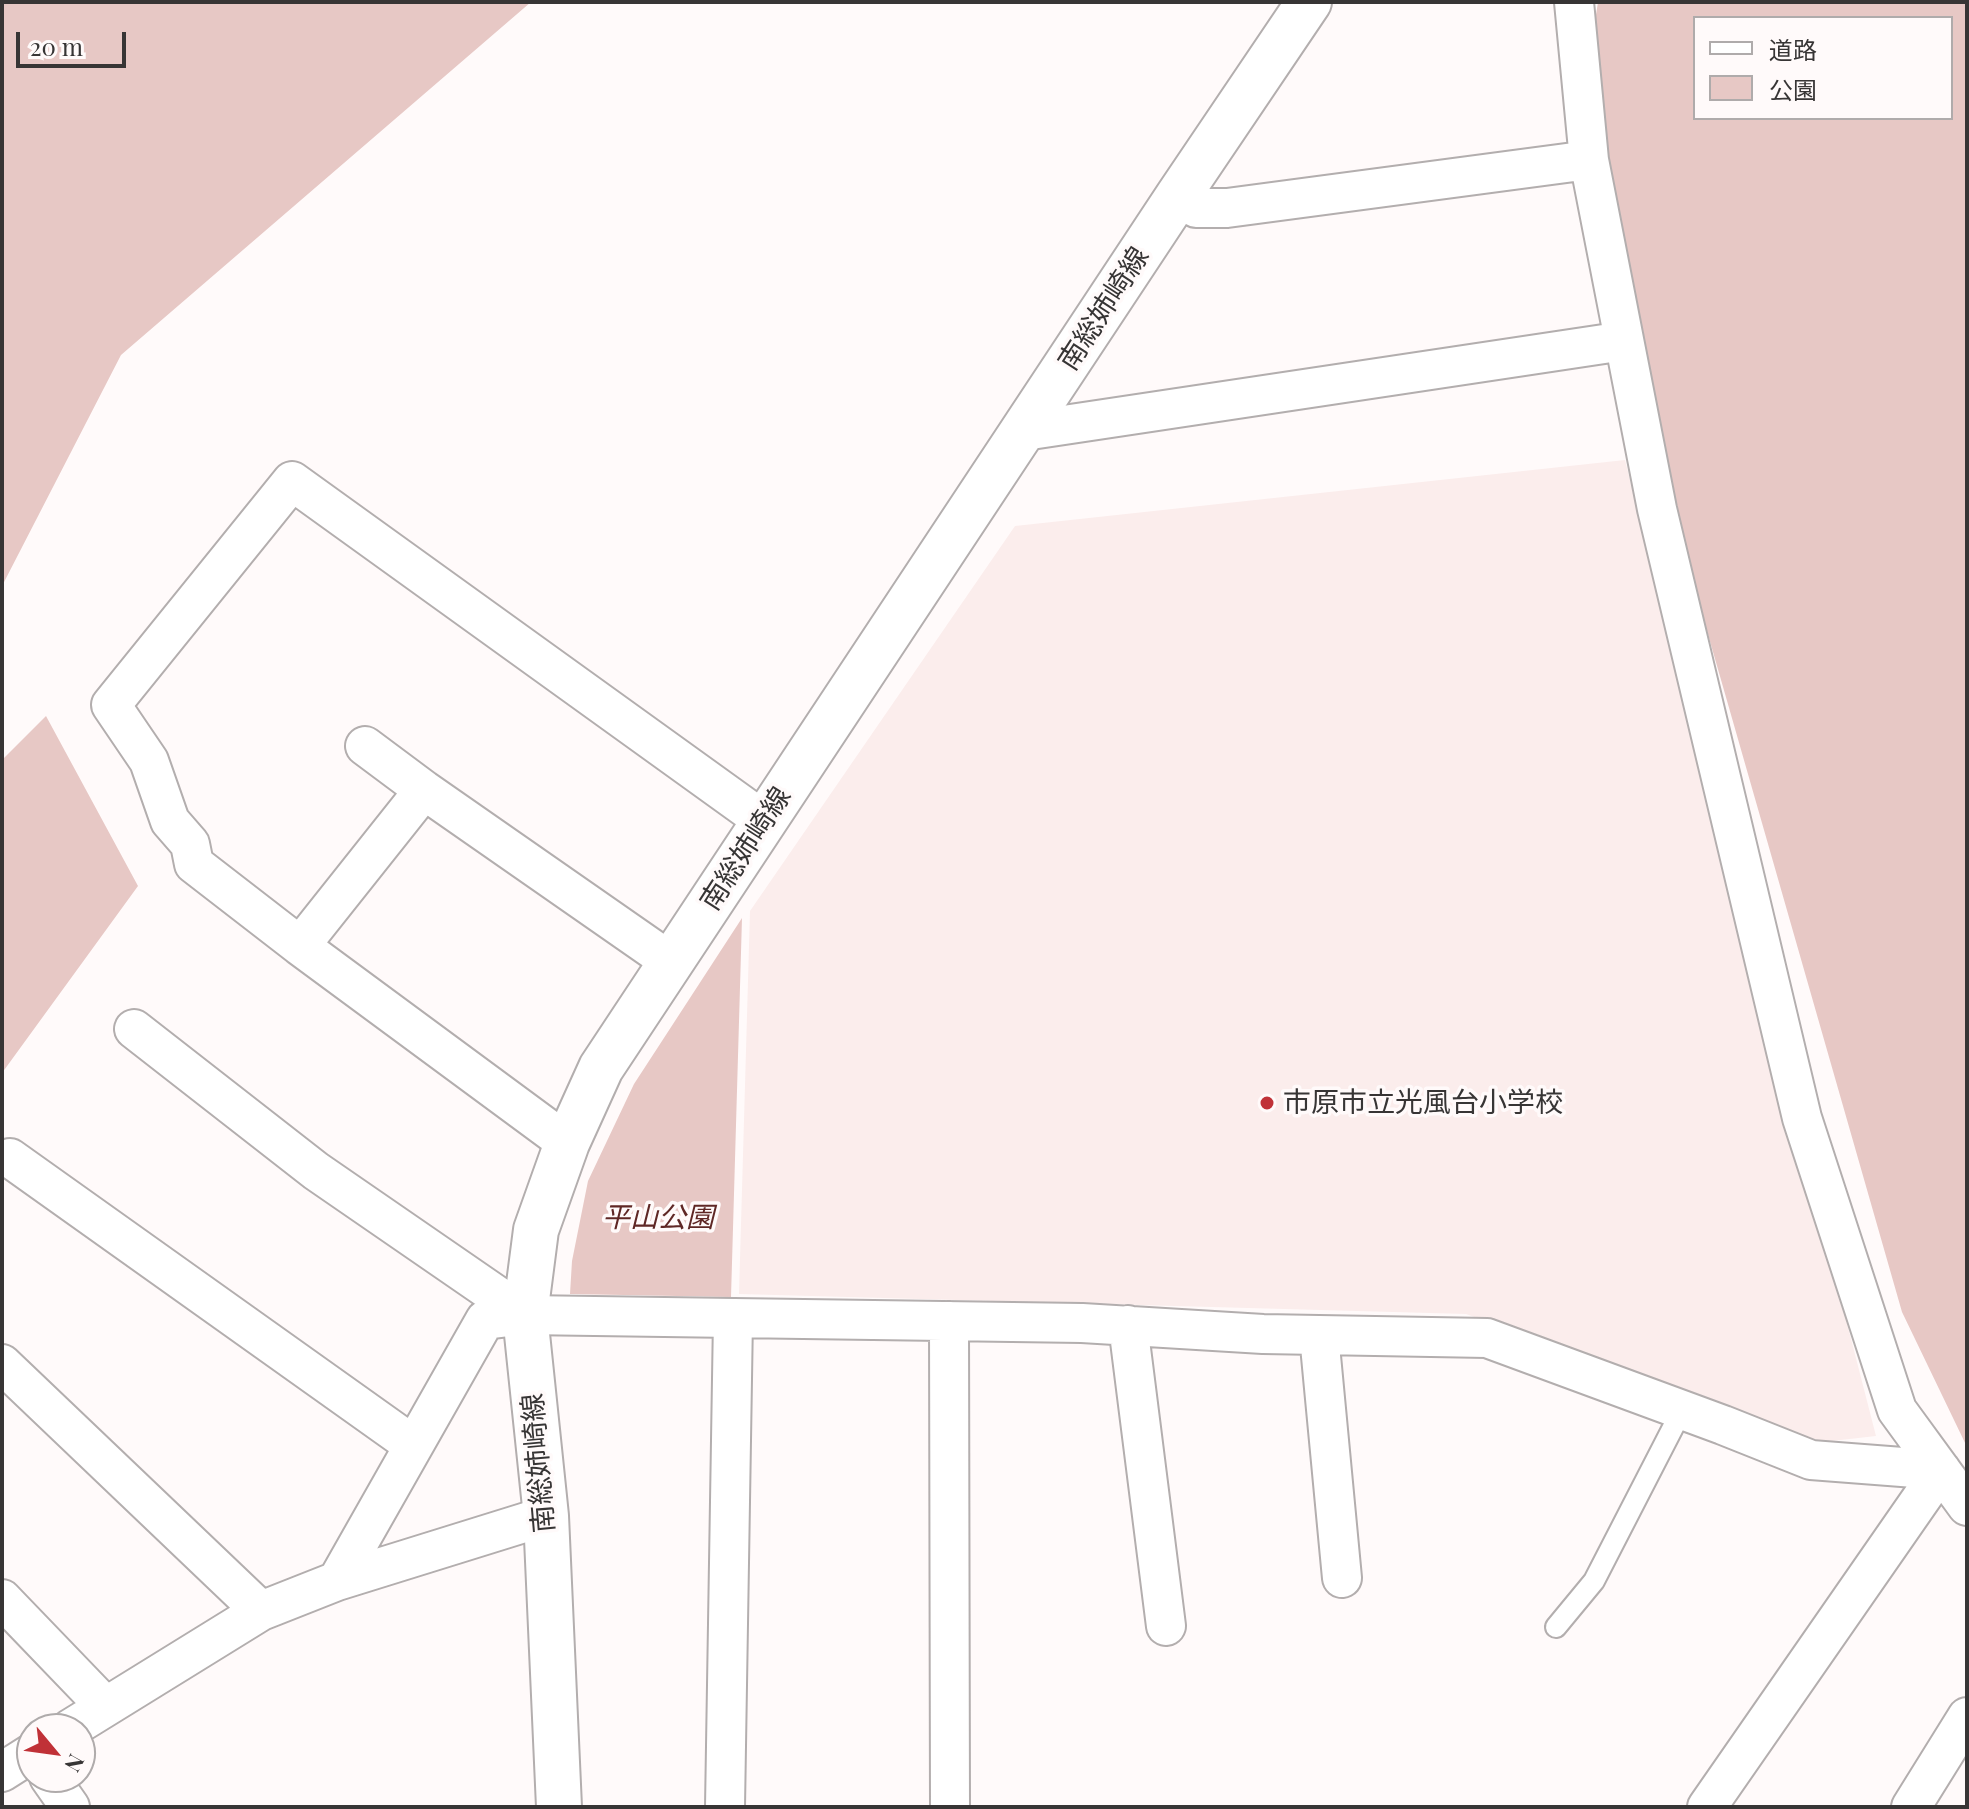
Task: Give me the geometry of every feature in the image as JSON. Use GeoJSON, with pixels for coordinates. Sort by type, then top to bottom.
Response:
{"type":"FeatureCollection","features":[{"type":"Feature","properties":{"kind":"main road","name":"南総姉崎線"},"geometry":{"type":"LineString","coordinates":[[559,1807],[546,1516],[525,1315],[536,1230],[567,1143],[601,1068],[1309,2]]}},
{"type":"Feature","properties":{"kind":"street"},"geometry":{"type":"LineString","coordinates":[[1574,2],[1589,160],[1657,509],[1802,1118],[1897,1410],[1967,1506]]}},
{"type":"Feature","properties":{"kind":"street"},"geometry":{"type":"LineString","coordinates":[[1178,196],[1196,208],[1227,208],[1589,160]]}},
{"type":"Feature","properties":{"kind":"street"},"geometry":{"type":"LineString","coordinates":[[1024,431],[1624,341]]}},
{"type":"Feature","properties":{"kind":"street"},"geometry":{"type":"LineString","coordinates":[[567,1143],[194,864],[190,844],[170,821],[149,761],[111,705],[292,481],[764,821]]}},
{"type":"Feature","properties":{"kind":"street"},"geometry":{"type":"LineString","coordinates":[[365,746],[671,962]]}},
{"type":"Feature","properties":{"kind":"street"},"geometry":{"type":"LineString","coordinates":[[300,946],[424,790]]}},
{"type":"Feature","properties":{"kind":"street"},"geometry":{"type":"LineString","coordinates":[[134,1029],[316,1171],[525,1315]]}},
{"type":"Feature","properties":{"kind":"street"},"geometry":{"type":"LineString","coordinates":[[10,1158],[413,1445]]}},
{"type":"Feature","properties":{"kind":"street"},"geometry":{"type":"LineString","coordinates":[[337,1581],[485,1320],[525,1315],[1128,1325],[1263,1334],[1487,1338],[1811,1460],[1941,1470]]}},
{"type":"Feature","properties":{"kind":"street"},"geometry":{"type":"LineString","coordinates":[[725,1807],[733,1318]]}},
{"type":"Feature","properties":{"kind":"street"},"geometry":{"type":"LineString","coordinates":[[949,1321],[950,1807]]}},
{"type":"Feature","properties":{"kind":"street"},"geometry":{"type":"LineString","coordinates":[[1128,1325],[1166,1626]]}},
{"type":"Feature","properties":{"kind":"street"},"geometry":{"type":"LineString","coordinates":[[1319,1335],[1342,1578]]}},
{"type":"Feature","properties":{"kind":"street"},"geometry":{"type":"LineString","coordinates":[[2,1364],[261,1611]]}},
{"type":"Feature","properties":{"kind":"street"},"geometry":{"type":"LineString","coordinates":[[1707,1807],[1941,1470]]}},
{"type":"Feature","properties":{"kind":"street"},"geometry":{"type":"LineString","coordinates":[[94,1713],[261,1611],[337,1581],[546,1516]]}},
{"type":"Feature","properties":{"kind":"street"},"geometry":{"type":"LineString","coordinates":[[2,1599],[105,1706]]}},
{"type":"Feature","properties":{"kind":"street"},"geometry":{"type":"LineString","coordinates":[[1911,1807],[1967,1717]]}},
{"type":"Feature","properties":{"kind":"lane"},"geometry":{"type":"LineString","coordinates":[[1556,1627],[1594,1581],[1682,1410]]}},
{"type":"Feature","properties":{"kind":"shaded area","name":"市原市立光風台小学校"},"geometry":{"type":"Polygon","coordinates":[[[1625,460],[1876,1436],[1823,1442],[1466,1314],[739,1294],[750,911],[1015,526],[1625,460]]]}},
{"type":"Feature","properties":{"kind":"green space"},"geometry":{"type":"Polygon","coordinates":[[[2,2],[531,2],[121,355],[2,586],[2,2]]]}},
{"type":"Feature","properties":{"kind":"green space"},"geometry":{"type":"Polygon","coordinates":[[[1598,2],[1967,2],[1967,1447],[1902,1312],[1624,341],[1583,98],[1598,2]]]}},
{"type":"Feature","properties":{"kind":"green space"},"geometry":{"type":"Polygon","coordinates":[[[46,716],[138,886],[2,1073],[2,760],[46,716]]]}},
{"type":"Feature","properties":{"kind":"green space","name":"平山公園"},"geometry":{"type":"Polygon","coordinates":[[[742,918],[731,1297],[570,1294],[572,1261],[588,1181],[634,1084],[742,918]]]}},
{"type":"Feature","properties":{"kind":"place","name":"市原市立光風台小学校"},"geometry":{"type":"Point","coordinates":[1267,1103]}}]}
